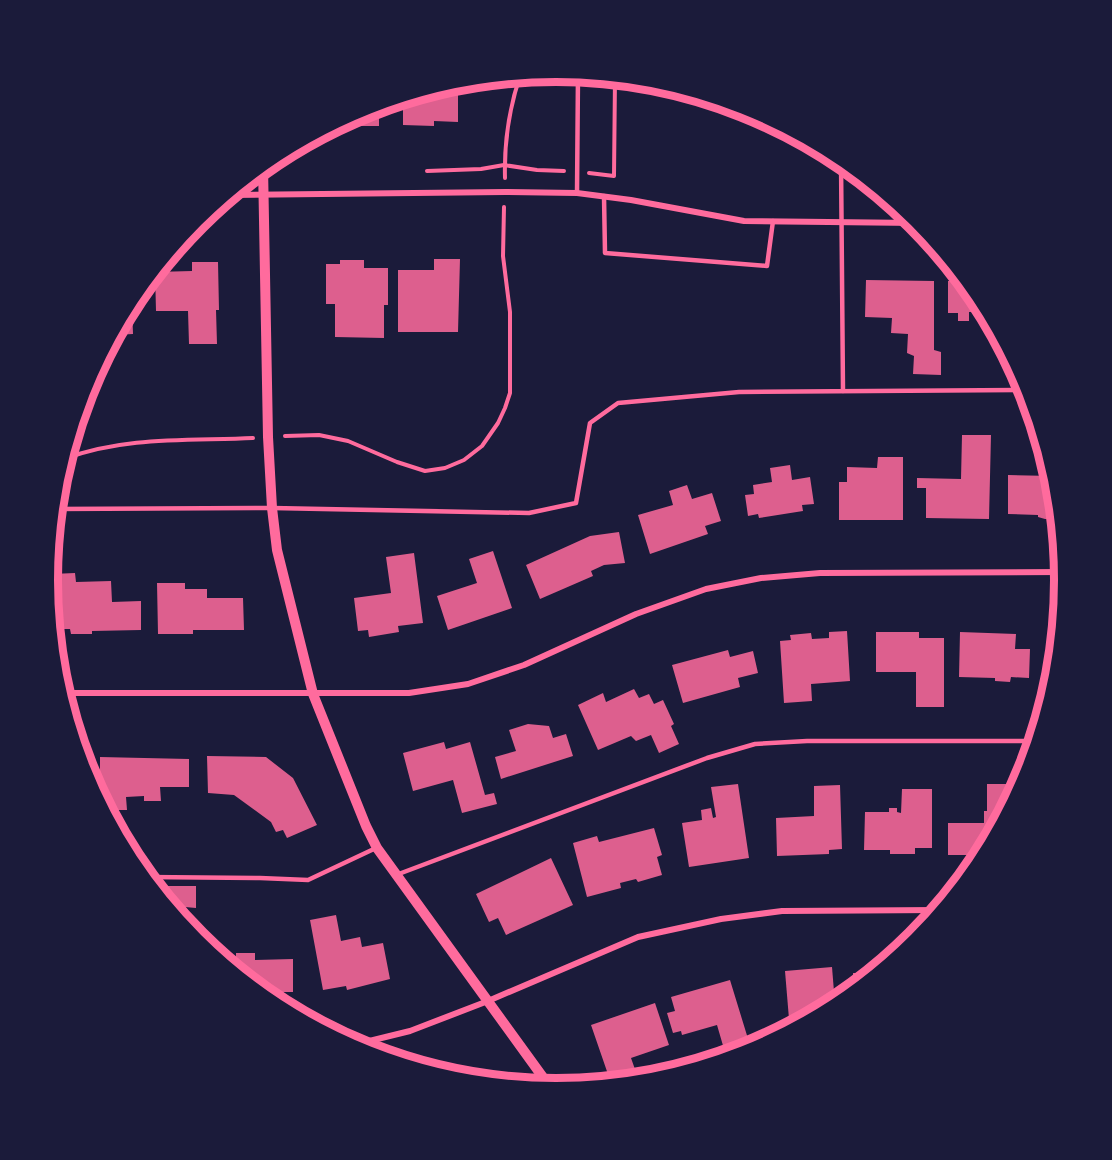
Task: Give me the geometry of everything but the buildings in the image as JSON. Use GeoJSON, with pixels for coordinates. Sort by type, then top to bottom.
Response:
{"type":"FeatureCollection","features":[{"type":"Feature","properties":{"kind":"street"},"geometry":{"type":"LineString","coordinates":[[263,178],[268,437],[272,508],[277,550],[313,694],[377,848],[542,1077]]}},
{"type":"Feature","properties":{"kind":"street"},"geometry":{"type":"LineString","coordinates":[[241,195],[578,193],[631,200],[744,221],[902,223]]}},
{"type":"Feature","properties":{"kind":"street"},"geometry":{"type":"LineString","coordinates":[[72,693],[409,693],[468,684],[524,665],[636,614],[696,592],[761,578],[820,573],[1054,572]]}},
{"type":"Feature","properties":{"kind":"street"},"geometry":{"type":"LineString","coordinates":[[369,1041],[410,1031],[488,1001],[638,937],[721,919],[782,911],[928,910]]}},
{"type":"Feature","properties":{"kind":"lane"},"geometry":{"type":"LineString","coordinates":[[578,83],[578,193]]}},
{"type":"Feature","properties":{"kind":"lane"},"geometry":{"type":"LineString","coordinates":[[841,172],[843,391]]}},
{"type":"Feature","properties":{"kind":"lane"},"geometry":{"type":"LineString","coordinates":[[604,196],[604,253],[767,266],[773,221]]}},
{"type":"Feature","properties":{"kind":"lane"},"geometry":{"type":"LineString","coordinates":[[64,509],[272,508],[529,513],[576,502],[590,423],[618,403],[738,392],[1016,390]]}},
{"type":"Feature","properties":{"kind":"lane"},"geometry":{"type":"LineString","coordinates":[[396,876],[707,758],[755,744],[818,741],[1027,741]]}},
{"type":"Feature","properties":{"kind":"lane"},"geometry":{"type":"LineString","coordinates":[[157,878],[308,880],[377,848]]}},
{"type":"Feature","properties":{"kind":"path"},"geometry":{"type":"LineString","coordinates":[[74,455],[118,444],[162,440],[319,435],[348,441],[396,462],[425,471],[445,468],[464,460],[482,446],[498,423],[510,393],[510,312],[503,256],[504,165],[512,101],[517,85]]}},
{"type":"Feature","properties":{"kind":"path"},"geometry":{"type":"LineString","coordinates":[[428,171],[481,169],[504,165],[614,176],[615,86]]}}]}
